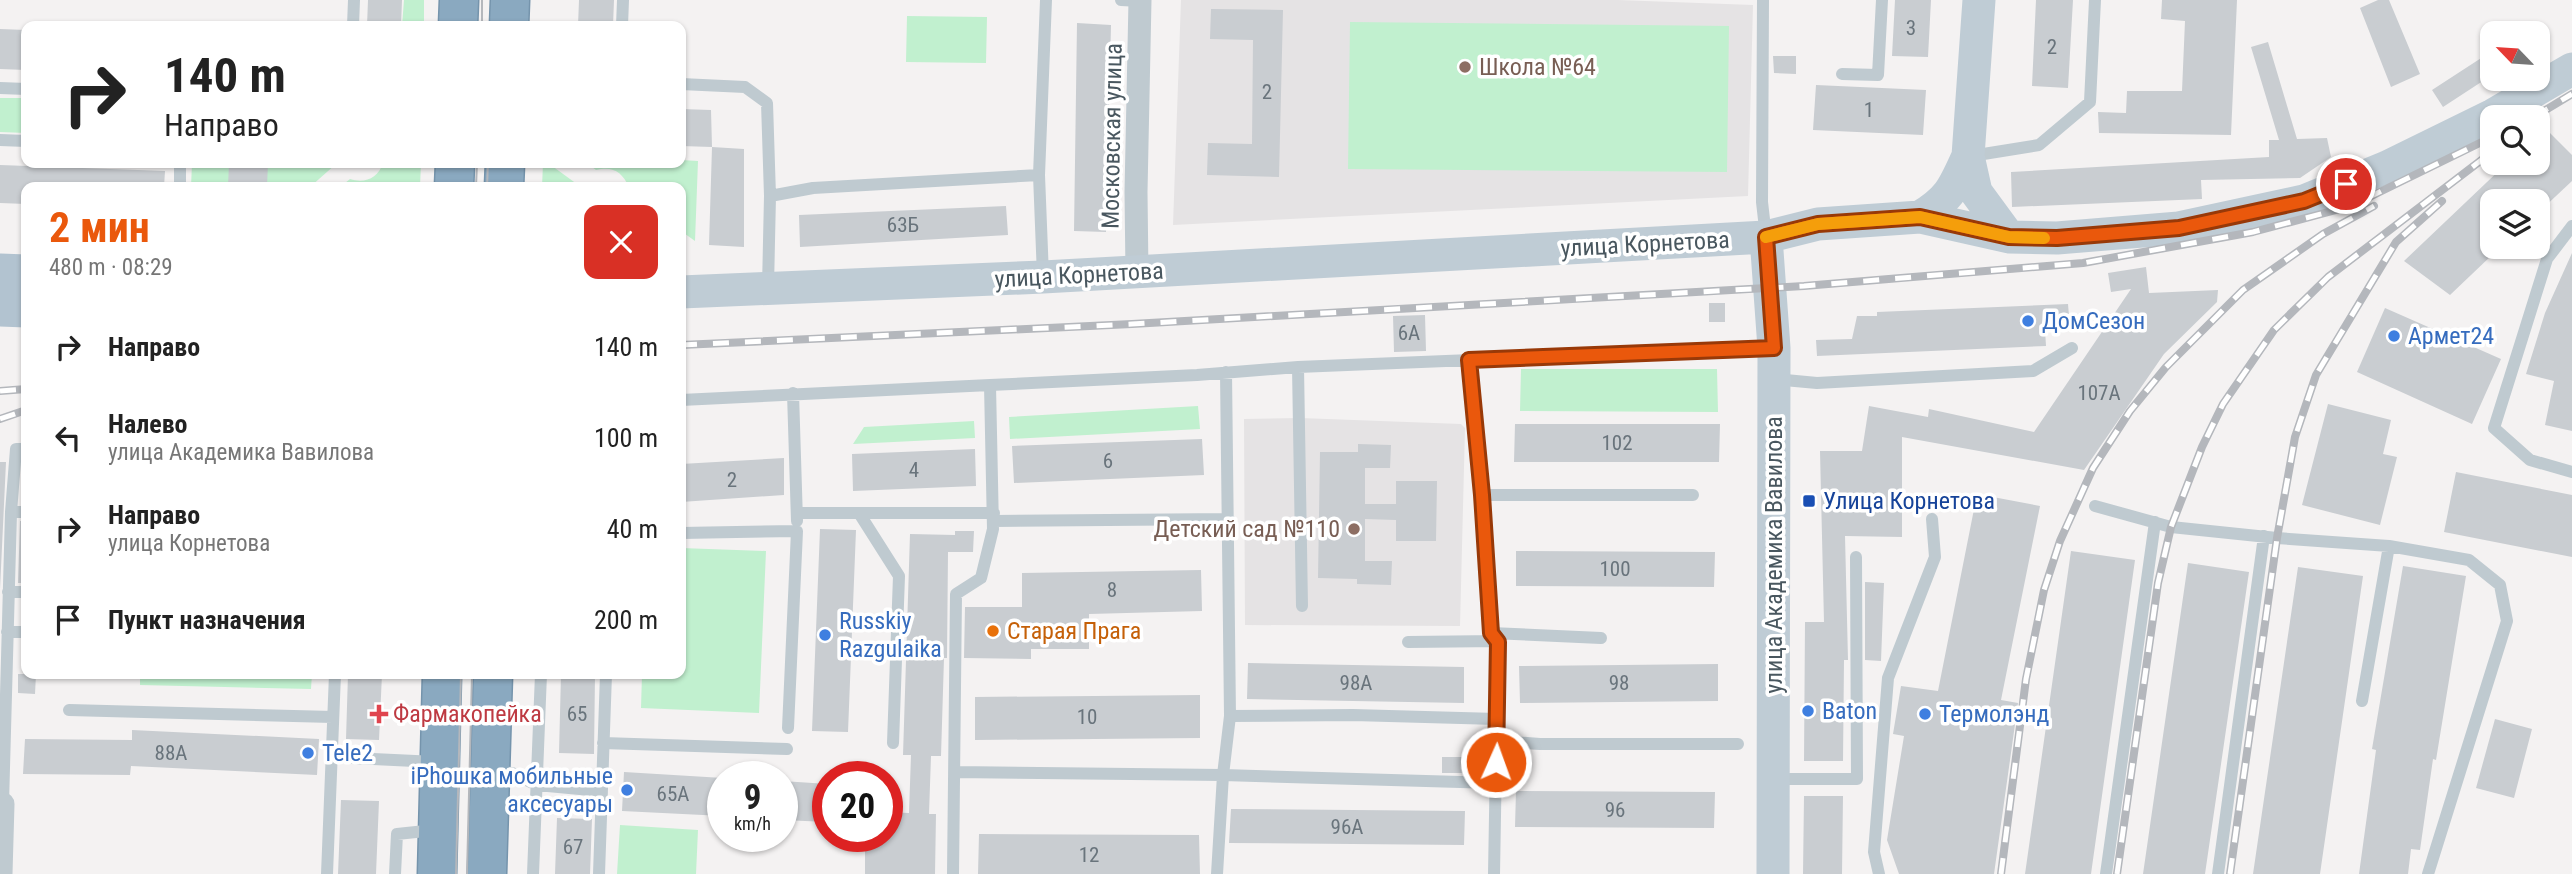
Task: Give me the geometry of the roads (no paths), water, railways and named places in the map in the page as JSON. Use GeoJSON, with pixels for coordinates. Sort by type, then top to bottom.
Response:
{"type":"FeatureCollection","features":[{"type":"Feature","properties":{"kind":"highway"},"geometry":{"type":"LineString","coordinates":[[458,21],[459,0]]}},
{"type":"Feature","properties":{"kind":"highway"},"geometry":{"type":"LineString","coordinates":[[509,21],[510,0]]}},
{"type":"Feature","properties":{"kind":"highway"},"geometry":{"type":"LineString","coordinates":[[437,874],[442,679]]}},
{"type":"Feature","properties":{"kind":"highway"},"geometry":{"type":"LineString","coordinates":[[487,874],[493,679]]}},
{"type":"Feature","properties":{"kind":"main road"},"geometry":{"type":"LineString","coordinates":[[1979,0],[1968,156],[1976,192],[2009,237]]}},
{"type":"Feature","properties":{"kind":"main road","name":"улица Корнетова"},"geometry":{"type":"LineString","coordinates":[[686,292],[1043,278],[1766,237],[1818,224],[1920,217],[2009,237],[2057,238],[2179,228],[2304,201],[2387,167],[2493,114],[2572,69]]}},
{"type":"Feature","properties":{"kind":"main road"},"geometry":{"type":"LineString","coordinates":[[1920,217],[1939,205],[1953,189],[1968,156]]}},
{"type":"Feature","properties":{"kind":"main road","name":"улица Академика Вавилова"},"geometry":{"type":"LineString","coordinates":[[1766,237],[1774,363],[1773,874]]}},
{"type":"Feature","properties":{"kind":"main road"},"geometry":{"type":"LineString","coordinates":[[0,272],[21,273]]}},
{"type":"Feature","properties":{"kind":"main road"},"geometry":{"type":"LineString","coordinates":[[0,308],[21,309]]}},
{"type":"Feature","properties":{"kind":"street","name":"Московская улица"},"geometry":{"type":"LineString","coordinates":[[1134,0],[1137,272]]}},
{"type":"Feature","properties":{"kind":"street"},"geometry":{"type":"LineString","coordinates":[[1,874],[3,804]]}},
{"type":"Feature","properties":{"kind":"lane"},"geometry":{"type":"LineString","coordinates":[[353,21],[354,0]]}},
{"type":"Feature","properties":{"kind":"lane"},"geometry":{"type":"LineString","coordinates":[[622,21],[623,0]]}},
{"type":"Feature","properties":{"kind":"lane"},"geometry":{"type":"LineString","coordinates":[[1043,278],[1039,175],[1046,0]]}},
{"type":"Feature","properties":{"kind":"lane"},"geometry":{"type":"LineString","coordinates":[[1763,0],[1762,202],[1766,237]]}},
{"type":"Feature","properties":{"kind":"lane"},"geometry":{"type":"LineString","coordinates":[[1842,74],[1878,75],[1882,0]]}},
{"type":"Feature","properties":{"kind":"lane"},"geometry":{"type":"LineString","coordinates":[[1968,156],[2039,145],[2090,102],[2095,0]]}},
{"type":"Feature","properties":{"kind":"lane"},"geometry":{"type":"LineString","coordinates":[[686,84],[745,87],[767,103],[768,288]]}},
{"type":"Feature","properties":{"kind":"lane"},"geometry":{"type":"LineString","coordinates":[[0,88],[21,89]]}},
{"type":"Feature","properties":{"kind":"lane"},"geometry":{"type":"LineString","coordinates":[[0,140],[21,141]]}},
{"type":"Feature","properties":{"kind":"lane"},"geometry":{"type":"LineString","coordinates":[[769,196],[813,188],[1039,175]]}},
{"type":"Feature","properties":{"kind":"lane"},"geometry":{"type":"LineString","coordinates":[[2572,226],[2547,259],[2494,428],[2530,460],[2572,472]]}},
{"type":"Feature","properties":{"kind":"lane"},"geometry":{"type":"LineString","coordinates":[[686,400],[1469,360],[1774,363],[1817,383],[2034,371],[2072,348]]}},
{"type":"Feature","properties":{"kind":"lane"},"geometry":{"type":"LineString","coordinates":[[1469,360],[1494,637],[1497,719],[1494,874]]}},
{"type":"Feature","properties":{"kind":"lane"},"geometry":{"type":"LineString","coordinates":[[1298,367],[1302,606]]}},
{"type":"Feature","properties":{"kind":"lane"},"geometry":{"type":"LineString","coordinates":[[1217,874],[1223,775],[1230,716],[1226,372]]}},
{"type":"Feature","properties":{"kind":"lane"},"geometry":{"type":"LineString","coordinates":[[953,874],[956,594],[981,578],[993,517],[990,385]]}},
{"type":"Feature","properties":{"kind":"lane"},"geometry":{"type":"LineString","coordinates":[[788,728],[797,531],[793,393]]}},
{"type":"Feature","properties":{"kind":"lane"},"geometry":{"type":"LineString","coordinates":[[3,804],[11,512],[16,449],[21,449]]}},
{"type":"Feature","properties":{"kind":"lane"},"geometry":{"type":"LineString","coordinates":[[1482,495],[1693,495]]}},
{"type":"Feature","properties":{"kind":"lane"},"geometry":{"type":"LineString","coordinates":[[2095,506],[2171,527],[2389,545],[2469,559],[2500,585],[2507,621],[2428,874]]}},
{"type":"Feature","properties":{"kind":"lane"},"geometry":{"type":"LineString","coordinates":[[11,512],[21,512]]}},
{"type":"Feature","properties":{"kind":"lane"},"geometry":{"type":"LineString","coordinates":[[797,513],[1229,519]]}},
{"type":"Feature","properties":{"kind":"lane"},"geometry":{"type":"LineString","coordinates":[[859,513],[899,576],[893,743]]}},
{"type":"Feature","properties":{"kind":"lane"},"geometry":{"type":"LineString","coordinates":[[1879,874],[1874,852],[1888,678],[1935,557],[1932,519]]}},
{"type":"Feature","properties":{"kind":"lane"},"geometry":{"type":"LineString","coordinates":[[2106,874],[2155,522]]}},
{"type":"Feature","properties":{"kind":"lane"},"geometry":{"type":"LineString","coordinates":[[686,533],[797,531]]}},
{"type":"Feature","properties":{"kind":"lane"},"geometry":{"type":"LineString","coordinates":[[2218,874],[2264,536]]}},
{"type":"Feature","properties":{"kind":"lane"},"geometry":{"type":"LineString","coordinates":[[2362,701],[2389,545]]}},
{"type":"Feature","properties":{"kind":"lane"},"geometry":{"type":"LineString","coordinates":[[1774,779],[1857,779],[1856,557]]}},
{"type":"Feature","properties":{"kind":"lane"},"geometry":{"type":"LineString","coordinates":[[8,592],[21,592]]}},
{"type":"Feature","properties":{"kind":"lane"},"geometry":{"type":"LineString","coordinates":[[7,632],[21,632]]}},
{"type":"Feature","properties":{"kind":"lane"},"geometry":{"type":"LineString","coordinates":[[1408,642],[1494,637],[1601,638]]}},
{"type":"Feature","properties":{"kind":"lane"},"geometry":{"type":"LineString","coordinates":[[327,874],[335,679]]}},
{"type":"Feature","properties":{"kind":"lane"},"geometry":{"type":"LineString","coordinates":[[533,874],[541,679]]}},
{"type":"Feature","properties":{"kind":"lane"},"geometry":{"type":"LineString","coordinates":[[599,874],[606,679]]}},
{"type":"Feature","properties":{"kind":"lane"},"geometry":{"type":"LineString","coordinates":[[69,710],[332,717]]}},
{"type":"Feature","properties":{"kind":"lane"},"geometry":{"type":"LineString","coordinates":[[1230,716],[1353,715],[1497,719]]}},
{"type":"Feature","properties":{"kind":"lane"},"geometry":{"type":"LineString","coordinates":[[1497,741],[1540,744],[1738,744]]}},
{"type":"Feature","properties":{"kind":"lane"},"geometry":{"type":"LineString","coordinates":[[603,743],[787,749]]}},
{"type":"Feature","properties":{"kind":"lane"},"geometry":{"type":"LineString","coordinates":[[331,757],[440,762]]}},
{"type":"Feature","properties":{"kind":"lane"},"geometry":{"type":"LineString","coordinates":[[490,772],[512,773],[537,785],[601,791]]}},
{"type":"Feature","properties":{"kind":"lane"},"geometry":{"type":"LineString","coordinates":[[955,772],[1223,775],[1495,783]]}},
{"type":"Feature","properties":{"kind":"lane"},"geometry":{"type":"LineString","coordinates":[[395,874],[397,834],[438,830]]}},
{"type":"Feature","properties":{"kind":"tram line"},"geometry":{"type":"LineString","coordinates":[[482,0],[482,21]]}},
{"type":"Feature","properties":{"kind":"tram line"},"geometry":{"type":"LineString","coordinates":[[476,182],[477,168]]}},
{"type":"Feature","properties":{"kind":"tram line"},"geometry":{"type":"LineString","coordinates":[[487,182],[488,168]]}},
{"type":"Feature","properties":{"kind":"tram line"},"geometry":{"type":"LineString","coordinates":[[456,874],[461,679]]}},
{"type":"Feature","properties":{"kind":"tram line"},"geometry":{"type":"LineString","coordinates":[[467,874],[472,679]]}},
{"type":"Feature","properties":{"kind":"railway"},"geometry":{"type":"LineString","coordinates":[[2550,107],[2572,94]]}},
{"type":"Feature","properties":{"kind":"railway"},"geometry":{"type":"LineString","coordinates":[[686,345],[1132,324],[1804,286],[2083,263],[2253,232],[2351,206],[2480,143]]}},
{"type":"Feature","properties":{"kind":"railway"},"geometry":{"type":"LineString","coordinates":[[2117,874],[2158,583],[2171,527],[2202,447],[2223,404],[2274,330],[2328,277],[2480,161]]}},
{"type":"Feature","properties":{"kind":"railway"},"geometry":{"type":"LineString","coordinates":[[2230,874],[2277,538],[2295,437],[2316,375],[2396,242],[2442,201]]}},
{"type":"Feature","properties":{"kind":"railway"},"geometry":{"type":"LineString","coordinates":[[2001,874],[2026,679],[2044,590],[2060,541],[2093,468],[2130,411],[2166,367],[2243,290],[2323,234],[2374,206]]}},
{"type":"Feature","properties":{"kind":"railway"},"geometry":{"type":"LineString","coordinates":[[0,391],[21,389]]}},
{"type":"Feature","properties":{"kind":"railway"},"geometry":{"type":"LineString","coordinates":[[0,419],[21,412]]}},
{"type":"Feature","properties":{"kind":"place","name":"Школа №64"},"geometry":{"type":"Point","coordinates":[1465,67]}},
{"type":"Feature","properties":{"kind":"place","name":"ДомСезон"},"geometry":{"type":"Point","coordinates":[2028,321]}},
{"type":"Feature","properties":{"kind":"place","name":"Армет24"},"geometry":{"type":"Point","coordinates":[2394,336]}},
{"type":"Feature","properties":{"kind":"place","name":"Улица Корнетова"},"geometry":{"type":"Point","coordinates":[1809,501]}},
{"type":"Feature","properties":{"kind":"place","name":"Детский сад №110"},"geometry":{"type":"Point","coordinates":[1354,529]}},
{"type":"Feature","properties":{"kind":"place","name":"Старая Прага"},"geometry":{"type":"Point","coordinates":[993,631]}},
{"type":"Feature","properties":{"kind":"place","name":"Russkiy Razgulaika"},"geometry":{"type":"Point","coordinates":[825,635]}},
{"type":"Feature","properties":{"kind":"place","name":"Baton"},"geometry":{"type":"Point","coordinates":[1808,711]}},
{"type":"Feature","properties":{"kind":"place","name":"Фармакопейка"},"geometry":{"type":"Point","coordinates":[379,714]}},
{"type":"Feature","properties":{"kind":"place","name":"Термолэнд"},"geometry":{"type":"Point","coordinates":[1925,714]}},
{"type":"Feature","properties":{"kind":"place","name":"Tele2"},"geometry":{"type":"Point","coordinates":[308,753]}},
{"type":"Feature","properties":{"kind":"place","name":"iPhoшка мобильные аксесуары"},"geometry":{"type":"Point","coordinates":[627,790]}}]}
